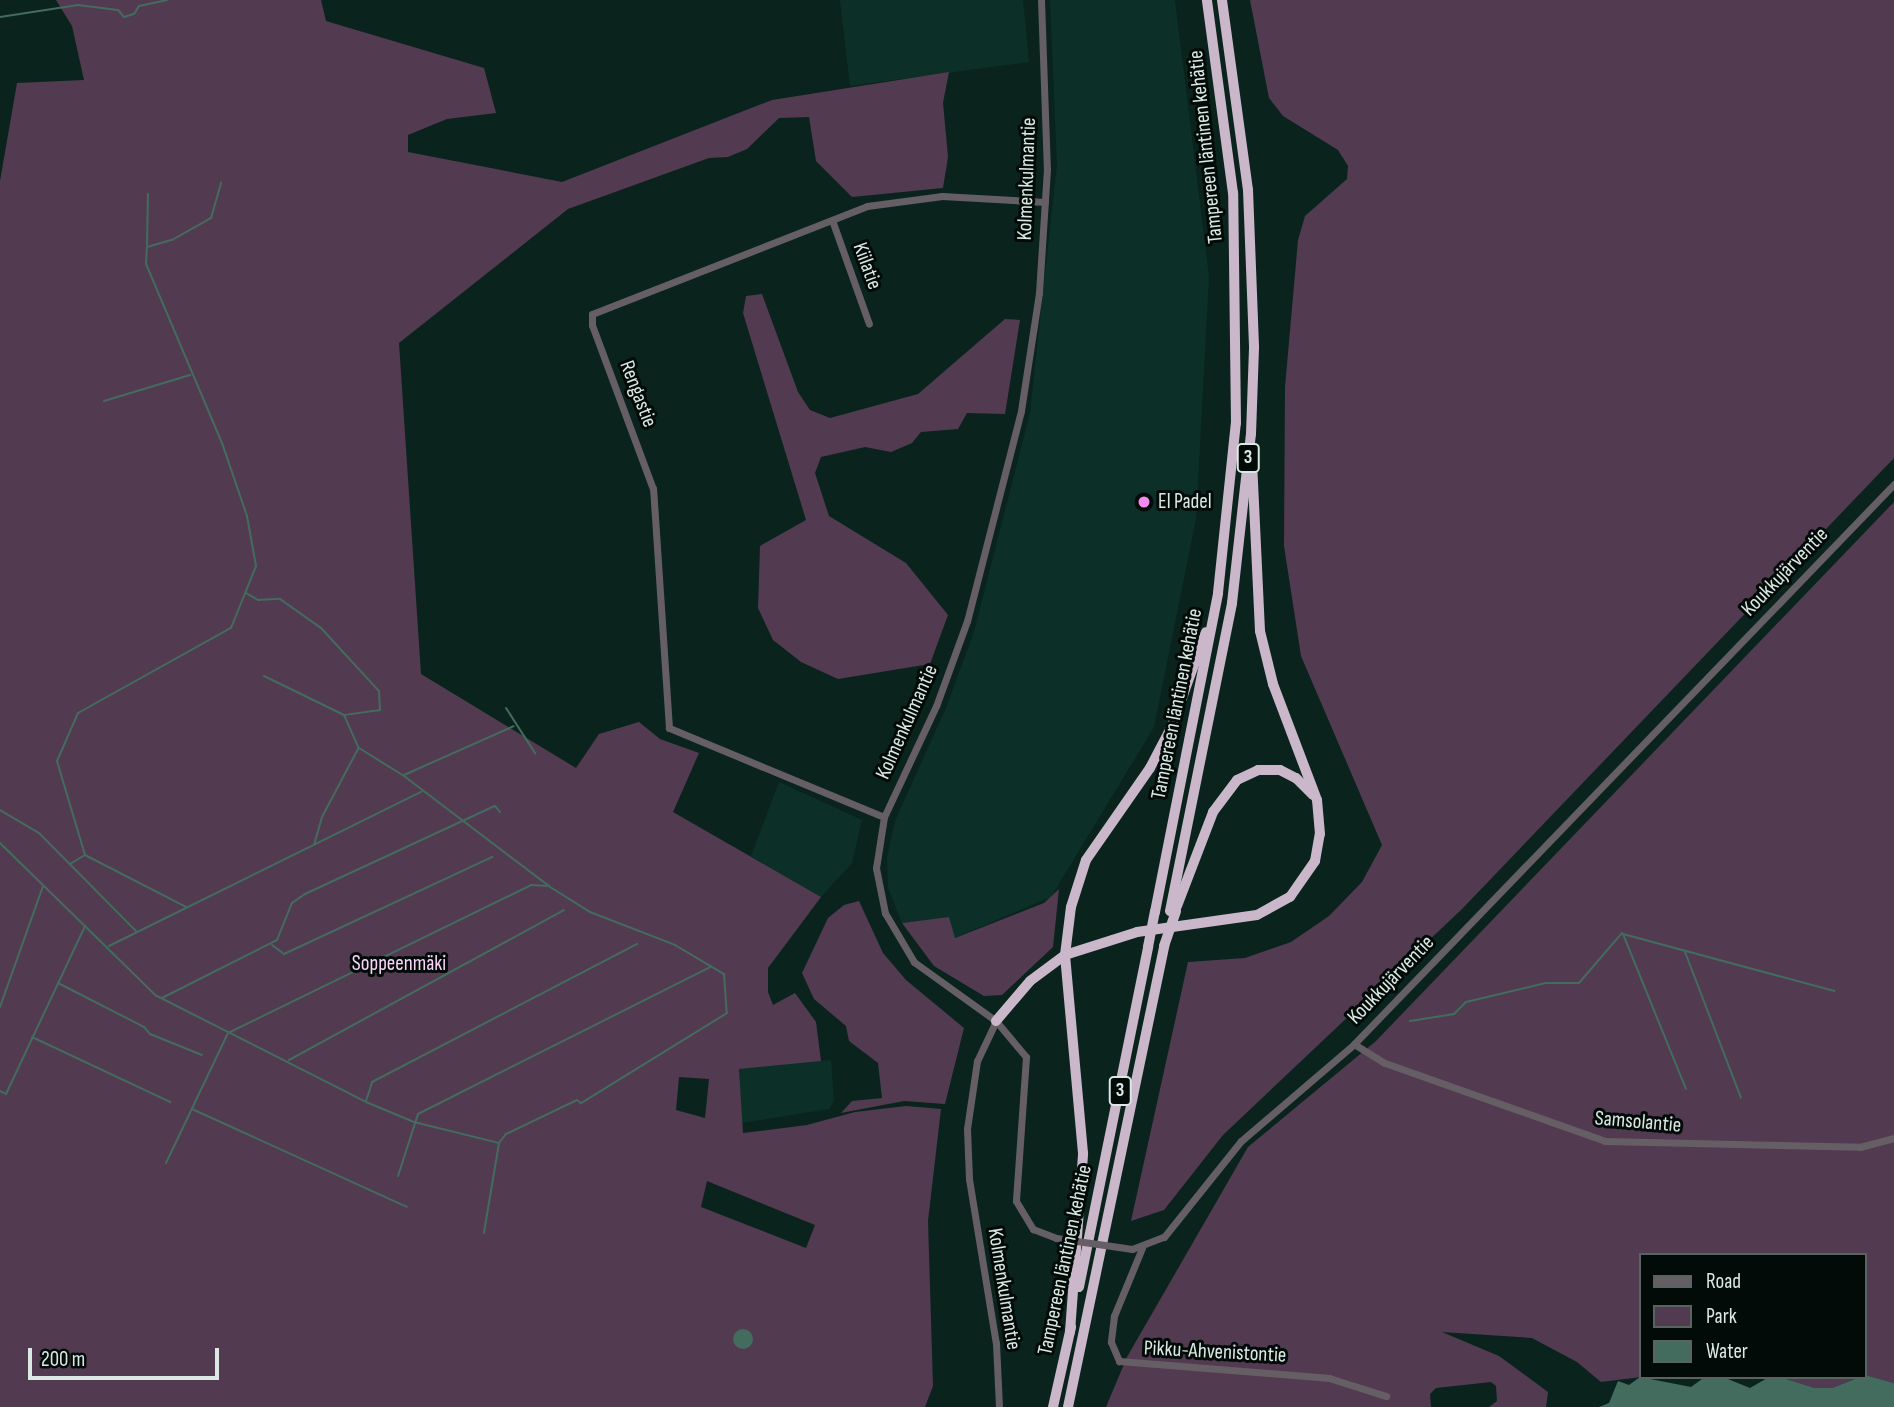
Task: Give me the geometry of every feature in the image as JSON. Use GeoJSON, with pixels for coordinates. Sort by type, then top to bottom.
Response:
{"type":"FeatureCollection","features":[{"type":"Feature","properties":{"kind":"highway","name":"Tampereen läntinen kehätie"},"geometry":{"type":"LineString","coordinates":[[1053,1407],[1218,593],[1236,423],[1237,267],[1224,108],[1207,0]]}},
{"type":"Feature","properties":{"kind":"highway","name":"Tampereen läntinen kehätie"},"geometry":{"type":"LineString","coordinates":[[1068,1407],[1173,911],[1231,603],[1251,434],[1254,346],[1249,202],[1222,0]]}},
{"type":"Feature","properties":{"kind":"highway"},"geometry":{"type":"LineString","coordinates":[[996,1021],[1030,981],[1065,956],[1114,937],[1227,923],[1275,907],[1297,890],[1315,861],[1320,834],[1317,800],[1273,684],[1260,631],[1251,434]]}},
{"type":"Feature","properties":{"kind":"highway"},"geometry":{"type":"LineString","coordinates":[[1070,1332],[1083,1153],[1065,956],[1080,872],[1150,768],[1171,729],[1218,593]]}},
{"type":"Feature","properties":{"kind":"highway"},"geometry":{"type":"LineString","coordinates":[[1173,911],[1213,812],[1228,788],[1243,776],[1268,769],[1288,773],[1317,800]]}},
{"type":"Feature","properties":{"kind":"street","name":"Kolmenkulmantie"},"geometry":{"type":"LineString","coordinates":[[999,1407],[996,1343],[969,1179],[967,1129],[977,1061],[996,1021],[928,975],[890,926],[876,868],[884,817],[944,685],[996,521],[1027,375],[1045,202],[1047,115],[1041,0]]}},
{"type":"Feature","properties":{"kind":"street","name":"Rengastie"},"geometry":{"type":"LineString","coordinates":[[884,817],[669,728],[652,481],[592,325],[592,314],[601,308],[867,206],[922,197],[1045,202]]}},
{"type":"Feature","properties":{"kind":"street","name":"Kiilatie"},"geometry":{"type":"LineString","coordinates":[[832,220],[869,324]]}},
{"type":"Feature","properties":{"kind":"street","name":"Koukkujärventie"},"geometry":{"type":"LineString","coordinates":[[996,1021],[1020,1045],[1027,1068],[1016,1201],[1033,1229],[1056,1238],[1132,1249],[1142,1248],[1164,1237],[1241,1141],[1354,1044],[1894,484]]}},
{"type":"Feature","properties":{"kind":"street","name":"Samsolantie"},"geometry":{"type":"LineString","coordinates":[[1354,1044],[1385,1063],[1605,1141],[1860,1147],[1894,1138]]}},
{"type":"Feature","properties":{"kind":"street","name":"Pikku-Ahvenistontie"},"geometry":{"type":"LineString","coordinates":[[1142,1248],[1114,1316],[1111,1342],[1119,1361],[1329,1378],[1386,1396]]}},
{"type":"Feature","properties":{"kind":"shaded area"},"geometry":{"type":"Polygon","coordinates":[[[840,0],[1023,0],[1029,62],[850,86],[840,0]]]}},
{"type":"Feature","properties":{"kind":"shaded area"},"geometry":{"type":"Polygon","coordinates":[[[1050,0],[1175,0],[1209,277],[1196,519],[1154,727],[1051,897],[954,938],[949,917],[902,923],[888,888],[887,857],[895,821],[946,708],[974,632],[1030,413],[1057,165],[1050,0]]]}},
{"type":"Feature","properties":{"kind":"shaded area"},"geometry":{"type":"Polygon","coordinates":[[[779,782],[862,820],[852,863],[821,897],[751,856],[779,782]]]}},
{"type":"Feature","properties":{"kind":"shaded area"},"geometry":{"type":"Polygon","coordinates":[[[831,1060],[834,1101],[829,1109],[742,1123],[739,1068],[831,1060]]]}},
{"type":"Feature","properties":{"kind":"green space","name":"Soppeenmäki"},"geometry":{"type":"Polygon","coordinates":[[[56,0],[321,0],[326,21],[484,68],[496,113],[447,119],[408,135],[408,152],[562,182],[772,100],[949,72],[943,103],[948,157],[943,188],[852,197],[816,161],[809,117],[779,118],[747,149],[728,157],[709,158],[568,209],[399,343],[421,674],[576,768],[599,734],[639,722],[660,739],[699,753],[673,812],[821,897],[768,968],[768,992],[773,1005],[795,993],[816,1022],[821,1061],[739,1069],[743,1133],[807,1125],[855,1112],[906,1106],[941,1109],[928,1221],[933,1386],[925,1407],[0,1407],[0,181],[17,83],[84,80],[72,26],[56,0]],[[679,1077],[676,1110],[705,1118],[709,1079],[679,1077]],[[707,1181],[701,1207],[806,1248],[815,1225],[707,1181]]]}},
{"type":"Feature","properties":{"kind":"green space"},"geometry":{"type":"Polygon","coordinates":[[[1250,0],[1894,0],[1894,458],[1462,909],[1223,1135],[1164,1210],[1131,1221],[1188,962],[1245,958],[1291,942],[1329,916],[1362,882],[1382,845],[1301,656],[1284,546],[1285,387],[1298,240],[1305,216],[1347,179],[1348,166],[1338,150],[1283,116],[1269,98],[1250,0]]]}},
{"type":"Feature","properties":{"kind":"green space"},"geometry":{"type":"Polygon","coordinates":[[[762,294],[798,392],[810,410],[830,418],[918,394],[1005,319],[1020,320],[1005,414],[967,413],[958,429],[921,432],[912,443],[891,452],[865,447],[821,457],[815,473],[829,516],[906,563],[948,615],[930,664],[838,679],[801,662],[773,640],[758,608],[760,546],[806,520],[743,313],[746,296],[762,294]]]}},
{"type":"Feature","properties":{"kind":"green space"},"geometry":{"type":"Polygon","coordinates":[[[1894,502],[1894,1383],[1866,1376],[1866,1253],[1638,1253],[1638,1377],[1601,1382],[1577,1362],[1532,1338],[1442,1332],[1499,1356],[1548,1392],[1546,1407],[1489,1407],[1497,1401],[1496,1386],[1491,1382],[1436,1388],[1430,1394],[1431,1407],[1106,1407],[1127,1357],[1248,1147],[1376,1041],[1894,502]]]}},
{"type":"Feature","properties":{"kind":"green space"},"geometry":{"type":"Polygon","coordinates":[[[1059,889],[1053,947],[1002,995],[984,996],[934,966],[902,923],[949,917],[955,938],[1044,903],[1059,889]]]}},
{"type":"Feature","properties":{"kind":"green space"},"geometry":{"type":"Polygon","coordinates":[[[859,901],[883,953],[906,980],[964,1028],[945,1104],[904,1101],[841,1113],[852,1101],[882,1098],[878,1063],[849,1041],[846,1026],[814,999],[802,973],[828,918],[844,905],[859,901]]]}},
{"type":"Feature","properties":{"kind":"green space"},"geometry":{"type":"Polygon","coordinates":[[[1786,1379],[1855,1379],[1832,1388],[1815,1388],[1786,1379]]]}},
{"type":"Feature","properties":{"kind":"water"},"geometry":{"type":"Polygon","coordinates":[[[743,1329],[750,1332],[753,1339],[750,1346],[743,1349],[736,1346],[733,1339],[736,1332],[743,1329]]]}},
{"type":"Feature","properties":{"kind":"water"},"geometry":{"type":"Polygon","coordinates":[[[1866,1375],[1894,1383],[1894,1407],[1599,1407],[1609,1403],[1618,1381],[1629,1385],[1638,1378],[1691,1387],[1702,1379],[1728,1379],[1750,1388],[1766,1379],[1786,1379],[1815,1388],[1832,1388],[1855,1379],[1866,1379],[1866,1375]]]}},
{"type":"Feature","properties":{"kind":"waterway"},"geometry":{"type":"LineString","coordinates":[[0,17],[78,5],[118,10],[124,17],[134,14],[139,6],[167,0]]}},
{"type":"Feature","properties":{"kind":"waterway"},"geometry":{"type":"LineString","coordinates":[[85,855],[57,761],[78,713],[231,628],[256,566],[247,516],[222,443],[146,264],[147,247],[172,240],[211,218],[221,182]]}},
{"type":"Feature","properties":{"kind":"waterway"},"geometry":{"type":"LineString","coordinates":[[147,245],[148,194]]}},
{"type":"Feature","properties":{"kind":"waterway"},"geometry":{"type":"LineString","coordinates":[[104,401],[190,375]]}},
{"type":"Feature","properties":{"kind":"waterway"},"geometry":{"type":"LineString","coordinates":[[246,593],[258,600],[280,599],[321,628],[379,691],[380,710],[345,715]]}},
{"type":"Feature","properties":{"kind":"waterway"},"geometry":{"type":"LineString","coordinates":[[264,676],[344,715],[359,748],[404,776],[550,887],[590,912],[675,945],[724,974],[727,1013],[581,1103],[577,1100],[506,1134],[499,1143],[484,1233]]}},
{"type":"Feature","properties":{"kind":"waterway"},"geometry":{"type":"LineString","coordinates":[[506,708],[535,753]]}},
{"type":"Feature","properties":{"kind":"waterway"},"geometry":{"type":"LineString","coordinates":[[404,775],[514,726]]}},
{"type":"Feature","properties":{"kind":"waterway"},"geometry":{"type":"LineString","coordinates":[[314,845],[322,817],[358,749]]}},
{"type":"Feature","properties":{"kind":"waterway"},"geometry":{"type":"LineString","coordinates":[[109,946],[421,792]]}},
{"type":"Feature","properties":{"kind":"waterway"},"geometry":{"type":"LineString","coordinates":[[162,998],[277,940],[292,903],[305,894],[495,806],[500,812]]}},
{"type":"Feature","properties":{"kind":"waterway"},"geometry":{"type":"LineString","coordinates":[[0,810],[39,833],[136,931]]}},
{"type":"Feature","properties":{"kind":"waterway"},"geometry":{"type":"LineString","coordinates":[[0,843],[155,995],[366,1102],[414,1122],[499,1143]]}},
{"type":"Feature","properties":{"kind":"waterway"},"geometry":{"type":"LineString","coordinates":[[70,864],[85,855],[186,907]]}},
{"type":"Feature","properties":{"kind":"waterway"},"geometry":{"type":"LineString","coordinates":[[272,945],[284,954],[492,857]]}},
{"type":"Feature","properties":{"kind":"waterway"},"geometry":{"type":"LineString","coordinates":[[166,1163],[228,1033],[531,885],[549,886]]}},
{"type":"Feature","properties":{"kind":"waterway"},"geometry":{"type":"LineString","coordinates":[[0,1007],[43,886]]}},
{"type":"Feature","properties":{"kind":"waterway"},"geometry":{"type":"LineString","coordinates":[[289,1060],[564,910]]}},
{"type":"Feature","properties":{"kind":"waterway"},"geometry":{"type":"LineString","coordinates":[[0,1091],[6,1094],[85,926]]}},
{"type":"Feature","properties":{"kind":"waterway"},"geometry":{"type":"LineString","coordinates":[[1410,1021],[1454,1014],[1466,1002],[1546,983],[1579,983],[1622,933]]}},
{"type":"Feature","properties":{"kind":"waterway"},"geometry":{"type":"LineString","coordinates":[[1623,934],[1834,991]]}},
{"type":"Feature","properties":{"kind":"waterway"},"geometry":{"type":"LineString","coordinates":[[1623,934],[1686,1089]]}},
{"type":"Feature","properties":{"kind":"waterway"},"geometry":{"type":"LineString","coordinates":[[366,1101],[372,1082],[637,944]]}},
{"type":"Feature","properties":{"kind":"waterway"},"geometry":{"type":"LineString","coordinates":[[1685,952],[1741,1098]]}},
{"type":"Feature","properties":{"kind":"waterway"},"geometry":{"type":"LineString","coordinates":[[398,1176],[418,1114],[710,967]]}},
{"type":"Feature","properties":{"kind":"waterway"},"geometry":{"type":"LineString","coordinates":[[58,983],[144,1027],[150,1034],[202,1055]]}},
{"type":"Feature","properties":{"kind":"waterway"},"geometry":{"type":"LineString","coordinates":[[32,1037],[170,1102]]}},
{"type":"Feature","properties":{"kind":"waterway"},"geometry":{"type":"LineString","coordinates":[[192,1109],[407,1207]]}},
{"type":"Feature","properties":{"kind":"place","name":"El Padel"},"geometry":{"type":"Point","coordinates":[1144,502]}}]}
